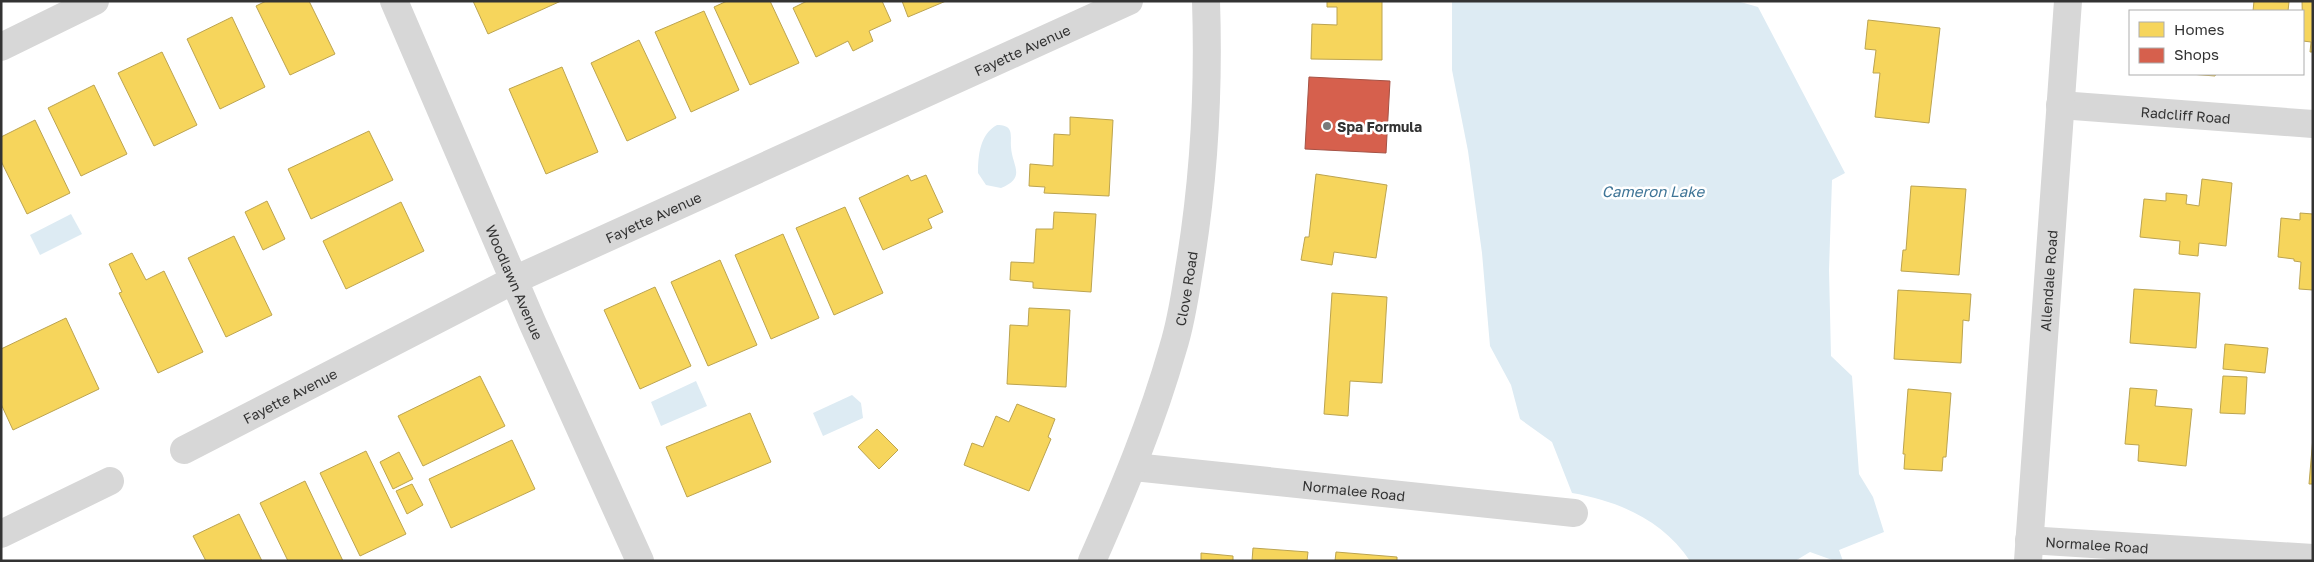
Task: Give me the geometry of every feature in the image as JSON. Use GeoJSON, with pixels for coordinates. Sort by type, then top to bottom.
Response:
{"type":"FeatureCollection","features":[{"type":"Feature","properties":{"kind":"street"},"geometry":{"type":"LineString","coordinates":[[1,47],[95,1]]}},
{"type":"Feature","properties":{"kind":"street","name":"Woodlawn Avenue"},"geometry":{"type":"LineString","coordinates":[[394,1],[514,280],[640,561]]}},
{"type":"Feature","properties":{"kind":"street","name":"Fayette Avenue"},"geometry":{"type":"LineString","coordinates":[[184,450],[514,280],[1129,1]]}},
{"type":"Feature","properties":{"kind":"street","name":"Clove Road"},"geometry":{"type":"LineString","coordinates":[[1092,561],[1134,467],[1174,346],[1193,249],[1199,199],[1206,100],[1206,1]]}},
{"type":"Feature","properties":{"kind":"street","name":"Allendale Road"},"geometry":{"type":"LineString","coordinates":[[2028,550],[2068,1]]}},
{"type":"Feature","properties":{"kind":"street","name":"Radcliff Road"},"geometry":{"type":"LineString","coordinates":[[2060,105],[2313,124]]}},
{"type":"Feature","properties":{"kind":"street","name":"Normalee Road"},"geometry":{"type":"LineString","coordinates":[[1134,467],[1574,513]]}},
{"type":"Feature","properties":{"kind":"street"},"geometry":{"type":"LineString","coordinates":[[1,534],[110,481]]}},
{"type":"Feature","properties":{"kind":"street","name":"Normalee Road"},"geometry":{"type":"LineString","coordinates":[[2028,550],[2313,558]]}},
{"type":"Feature","properties":{"kind":"water","name":"Cameron Lake"},"geometry":{"type":"Polygon","coordinates":[[[1452,1],[1737,1],[1758,7],[1845,173],[1832,180],[1829,270],[1831,356],[1852,376],[1859,474],[1873,497],[1884,532],[1839,550],[1843,561],[1835,561],[1810,552],[1795,561],[1690,561],[1667,534],[1638,515],[1606,501],[1572,493],[1552,442],[1520,419],[1511,385],[1490,346],[1482,253],[1468,151],[1452,70],[1452,1]]]}},
{"type":"Feature","properties":{"kind":"water"},"geometry":{"type":"Polygon","coordinates":[[[997,125],[1003,125],[1009,129],[1016,170],[1014,180],[1001,188],[986,185],[978,173],[981,146],[987,134],[997,125]]]}},
{"type":"Feature","properties":{"kind":"water"},"geometry":{"type":"Polygon","coordinates":[[[71,214],[82,234],[40,255],[30,235],[71,214]]]}},
{"type":"Feature","properties":{"kind":"water"},"geometry":{"type":"Polygon","coordinates":[[[696,381],[707,406],[661,426],[651,402],[696,381]]]}},
{"type":"Feature","properties":{"kind":"water"},"geometry":{"type":"Polygon","coordinates":[[[852,395],[861,403],[863,418],[823,436],[813,413],[852,395]]]}},
{"type":"Feature","properties":{"kind":"building: Homes"},"geometry":{"type":"Polygon","coordinates":[[[266,1],[309,1],[335,54],[290,75],[256,6],[266,1]]]}},
{"type":"Feature","properties":{"kind":"building: Homes"},"geometry":{"type":"Polygon","coordinates":[[[473,1],[561,1],[488,34],[473,1]]]}},
{"type":"Feature","properties":{"kind":"building: Homes"},"geometry":{"type":"Polygon","coordinates":[[[727,1],[770,1],[799,63],[750,85],[714,7],[727,1]]]}},
{"type":"Feature","properties":{"kind":"building: Homes"},"geometry":{"type":"Polygon","coordinates":[[[807,1],[882,1],[891,21],[869,31],[873,41],[853,51],[848,41],[816,57],[793,8],[807,1]]]}},
{"type":"Feature","properties":{"kind":"building: Homes"},"geometry":{"type":"Polygon","coordinates":[[[902,1],[946,1],[908,17],[902,1]]]}},
{"type":"Feature","properties":{"kind":"building: Homes"},"geometry":{"type":"Polygon","coordinates":[[[1327,1],[1382,1],[1382,60],[1311,59],[1312,24],[1337,25],[1337,7],[1327,7],[1327,1]]]}},
{"type":"Feature","properties":{"kind":"building: Homes"},"geometry":{"type":"Polygon","coordinates":[[[2254,1],[2289,2],[2288,10],[2253,10],[2254,1]]]}},
{"type":"Feature","properties":{"kind":"building: Homes"},"geometry":{"type":"Polygon","coordinates":[[[2302,1],[2313,1],[2313,52],[2310,52],[2311,42],[2304,41],[2304,10],[2302,10],[2302,1]]]}},
{"type":"Feature","properties":{"kind":"building: Homes"},"geometry":{"type":"Polygon","coordinates":[[[704,11],[739,90],[691,112],[655,32],[704,11]]]}},
{"type":"Feature","properties":{"kind":"building: Homes"},"geometry":{"type":"Polygon","coordinates":[[[232,17],[265,87],[220,109],[187,39],[232,17]]]}},
{"type":"Feature","properties":{"kind":"building: Homes"},"geometry":{"type":"Polygon","coordinates":[[[1868,20],[1940,28],[1929,123],[1875,117],[1880,73],[1873,73],[1876,50],[1865,49],[1868,20]]]}},
{"type":"Feature","properties":{"kind":"building: Homes"},"geometry":{"type":"Polygon","coordinates":[[[639,40],[676,118],[627,141],[591,63],[639,40]]]}},
{"type":"Feature","properties":{"kind":"building: Homes"},"geometry":{"type":"Polygon","coordinates":[[[162,52],[197,125],[154,146],[118,73],[162,52]]]}},
{"type":"Feature","properties":{"kind":"building: Homes"},"geometry":{"type":"Polygon","coordinates":[[[562,67],[598,152],[546,174],[509,89],[562,67]]]}},
{"type":"Feature","properties":{"kind":"building: Homes"},"geometry":{"type":"Polygon","coordinates":[[[94,85],[127,154],[81,176],[48,108],[94,85]]]}},
{"type":"Feature","properties":{"kind":"building: Homes"},"geometry":{"type":"Polygon","coordinates":[[[1070,117],[1113,120],[1109,196],[1044,193],[1045,187],[1029,186],[1030,164],[1053,166],[1054,134],[1070,135],[1070,117]]]}},
{"type":"Feature","properties":{"kind":"building: Homes"},"geometry":{"type":"Polygon","coordinates":[[[35,120],[70,193],[27,214],[1,161],[1,137],[35,120]]]}},
{"type":"Feature","properties":{"kind":"building: Homes"},"geometry":{"type":"Polygon","coordinates":[[[369,131],[393,180],[311,219],[288,169],[369,131]]]}},
{"type":"Feature","properties":{"kind":"building: Homes"},"geometry":{"type":"Polygon","coordinates":[[[1316,174],[1387,185],[1376,258],[1334,252],[1332,265],[1301,260],[1305,237],[1309,237],[1316,174]]]}},
{"type":"Feature","properties":{"kind":"building: Homes"},"geometry":{"type":"Polygon","coordinates":[[[908,175],[911,181],[926,175],[943,212],[928,219],[932,228],[883,250],[859,198],[908,175]]]}},
{"type":"Feature","properties":{"kind":"building: Homes"},"geometry":{"type":"Polygon","coordinates":[[[2202,179],[2232,183],[2226,246],[2199,243],[2198,256],[2179,254],[2180,241],[2140,237],[2144,199],[2166,201],[2166,193],[2187,195],[2186,204],[2199,206],[2202,179]]]}},
{"type":"Feature","properties":{"kind":"building: Homes"},"geometry":{"type":"Polygon","coordinates":[[[1911,186],[1966,189],[1959,275],[1901,271],[1903,250],[1906,250],[1911,186]]]}},
{"type":"Feature","properties":{"kind":"building: Homes"},"geometry":{"type":"Polygon","coordinates":[[[267,201],[285,239],[263,250],[245,212],[267,201]]]}},
{"type":"Feature","properties":{"kind":"building: Homes"},"geometry":{"type":"Polygon","coordinates":[[[401,202],[424,251],[346,289],[323,241],[401,202]]]}},
{"type":"Feature","properties":{"kind":"building: Homes"},"geometry":{"type":"Polygon","coordinates":[[[845,207],[883,293],[834,315],[796,228],[845,207]]]}},
{"type":"Feature","properties":{"kind":"building: Homes"},"geometry":{"type":"Polygon","coordinates":[[[1054,212],[1096,214],[1091,292],[1033,288],[1033,282],[1010,280],[1011,262],[1034,263],[1036,229],[1053,229],[1054,212]]]}},
{"type":"Feature","properties":{"kind":"building: Homes"},"geometry":{"type":"Polygon","coordinates":[[[2300,213],[2313,214],[2313,290],[2299,289],[2301,262],[2278,257],[2281,218],[2300,220],[2300,213]]]}},
{"type":"Feature","properties":{"kind":"building: Homes"},"geometry":{"type":"Polygon","coordinates":[[[783,234],[819,318],[771,339],[735,255],[783,234]]]}},
{"type":"Feature","properties":{"kind":"building: Homes"},"geometry":{"type":"Polygon","coordinates":[[[234,236],[272,315],[226,337],[188,258],[234,236]]]}},
{"type":"Feature","properties":{"kind":"building: Homes"},"geometry":{"type":"Polygon","coordinates":[[[132,253],[146,280],[164,271],[203,352],[158,373],[119,293],[122,292],[109,264],[132,253]]]}},
{"type":"Feature","properties":{"kind":"building: Homes"},"geometry":{"type":"Polygon","coordinates":[[[720,260],[757,345],[708,366],[671,282],[720,260]]]}},
{"type":"Feature","properties":{"kind":"building: Homes"},"geometry":{"type":"Polygon","coordinates":[[[655,287],[691,366],[640,389],[604,310],[655,287]]]}},
{"type":"Feature","properties":{"kind":"building: Homes"},"geometry":{"type":"Polygon","coordinates":[[[2134,289],[2200,293],[2196,348],[2130,343],[2134,289]]]}},
{"type":"Feature","properties":{"kind":"building: Homes"},"geometry":{"type":"Polygon","coordinates":[[[1898,290],[1971,294],[1969,321],[1963,320],[1961,363],[1894,359],[1898,290]]]}},
{"type":"Feature","properties":{"kind":"building: Homes"},"geometry":{"type":"Polygon","coordinates":[[[1332,293],[1387,297],[1382,383],[1350,381],[1348,416],[1324,414],[1332,293]]]}},
{"type":"Feature","properties":{"kind":"building: Homes"},"geometry":{"type":"Polygon","coordinates":[[[1029,308],[1070,310],[1066,387],[1007,384],[1010,325],[1028,326],[1029,308]]]}},
{"type":"Feature","properties":{"kind":"building: Homes"},"geometry":{"type":"Polygon","coordinates":[[[66,318],[99,389],[13,430],[1,404],[1,349],[66,318]]]}},
{"type":"Feature","properties":{"kind":"building: Homes"},"geometry":{"type":"Polygon","coordinates":[[[2225,344],[2268,348],[2265,373],[2223,369],[2225,344]]]}},
{"type":"Feature","properties":{"kind":"building: Homes"},"geometry":{"type":"Polygon","coordinates":[[[480,376],[505,426],[423,466],[398,416],[480,376]]]}},
{"type":"Feature","properties":{"kind":"building: Homes"},"geometry":{"type":"Polygon","coordinates":[[[2223,376],[2247,377],[2245,414],[2220,413],[2223,376]]]}},
{"type":"Feature","properties":{"kind":"building: Homes"},"geometry":{"type":"Polygon","coordinates":[[[2130,388],[2157,390],[2155,406],[2192,409],[2186,466],[2138,461],[2139,445],[2125,444],[2130,388]]]}},
{"type":"Feature","properties":{"kind":"building: Homes"},"geometry":{"type":"Polygon","coordinates":[[[1908,389],[1951,393],[1946,457],[1943,457],[1942,471],[1904,469],[1905,454],[1903,454],[1908,389]]]}},
{"type":"Feature","properties":{"kind":"building: Homes"},"geometry":{"type":"Polygon","coordinates":[[[1017,404],[1055,419],[1048,437],[1051,439],[1029,491],[964,465],[972,443],[983,447],[996,416],[1009,422],[1017,404]]]}},
{"type":"Feature","properties":{"kind":"building: Homes"},"geometry":{"type":"Polygon","coordinates":[[[750,413],[771,462],[687,497],[666,447],[750,413]]]}},
{"type":"Feature","properties":{"kind":"building: Homes"},"geometry":{"type":"Polygon","coordinates":[[[877,429],[898,450],[879,469],[858,447],[877,429]]]}},
{"type":"Feature","properties":{"kind":"building: Homes"},"geometry":{"type":"Polygon","coordinates":[[[2313,437],[2313,484],[2309,484],[2313,437]]]}},
{"type":"Feature","properties":{"kind":"building: Homes"},"geometry":{"type":"Polygon","coordinates":[[[512,440],[535,489],[451,528],[429,479],[512,440]]]}},
{"type":"Feature","properties":{"kind":"building: Homes"},"geometry":{"type":"Polygon","coordinates":[[[366,451],[406,534],[360,556],[320,473],[366,451]]]}},
{"type":"Feature","properties":{"kind":"building: Homes"},"geometry":{"type":"Polygon","coordinates":[[[399,452],[413,479],[393,489],[380,462],[399,452]]]}},
{"type":"Feature","properties":{"kind":"building: Homes"},"geometry":{"type":"Polygon","coordinates":[[[305,481],[343,561],[288,561],[260,503],[305,481]]]}},
{"type":"Feature","properties":{"kind":"building: Homes"},"geometry":{"type":"Polygon","coordinates":[[[412,484],[423,505],[407,514],[396,491],[412,484]]]}},
{"type":"Feature","properties":{"kind":"building: Homes"},"geometry":{"type":"Polygon","coordinates":[[[239,514],[262,561],[206,561],[193,536],[239,514]]]}},
{"type":"Feature","properties":{"kind":"building: Homes"},"geometry":{"type":"Polygon","coordinates":[[[1253,548],[1308,552],[1307,561],[1252,561],[1253,548]]]}},
{"type":"Feature","properties":{"kind":"building: Homes"},"geometry":{"type":"Polygon","coordinates":[[[1336,552],[1397,557],[1397,561],[1335,561],[1336,552]]]}},
{"type":"Feature","properties":{"kind":"building: Homes"},"geometry":{"type":"Polygon","coordinates":[[[1201,553],[1233,556],[1233,561],[1201,561],[1201,553]]]}},
{"type":"Feature","properties":{"kind":"building: Shops"},"geometry":{"type":"Polygon","coordinates":[[[1309,77],[1390,81],[1386,153],[1305,149],[1309,77]]]}},
{"type":"Feature","properties":{"kind":"place","name":"Spa Formula"},"geometry":{"type":"Point","coordinates":[1327,126]}}]}
